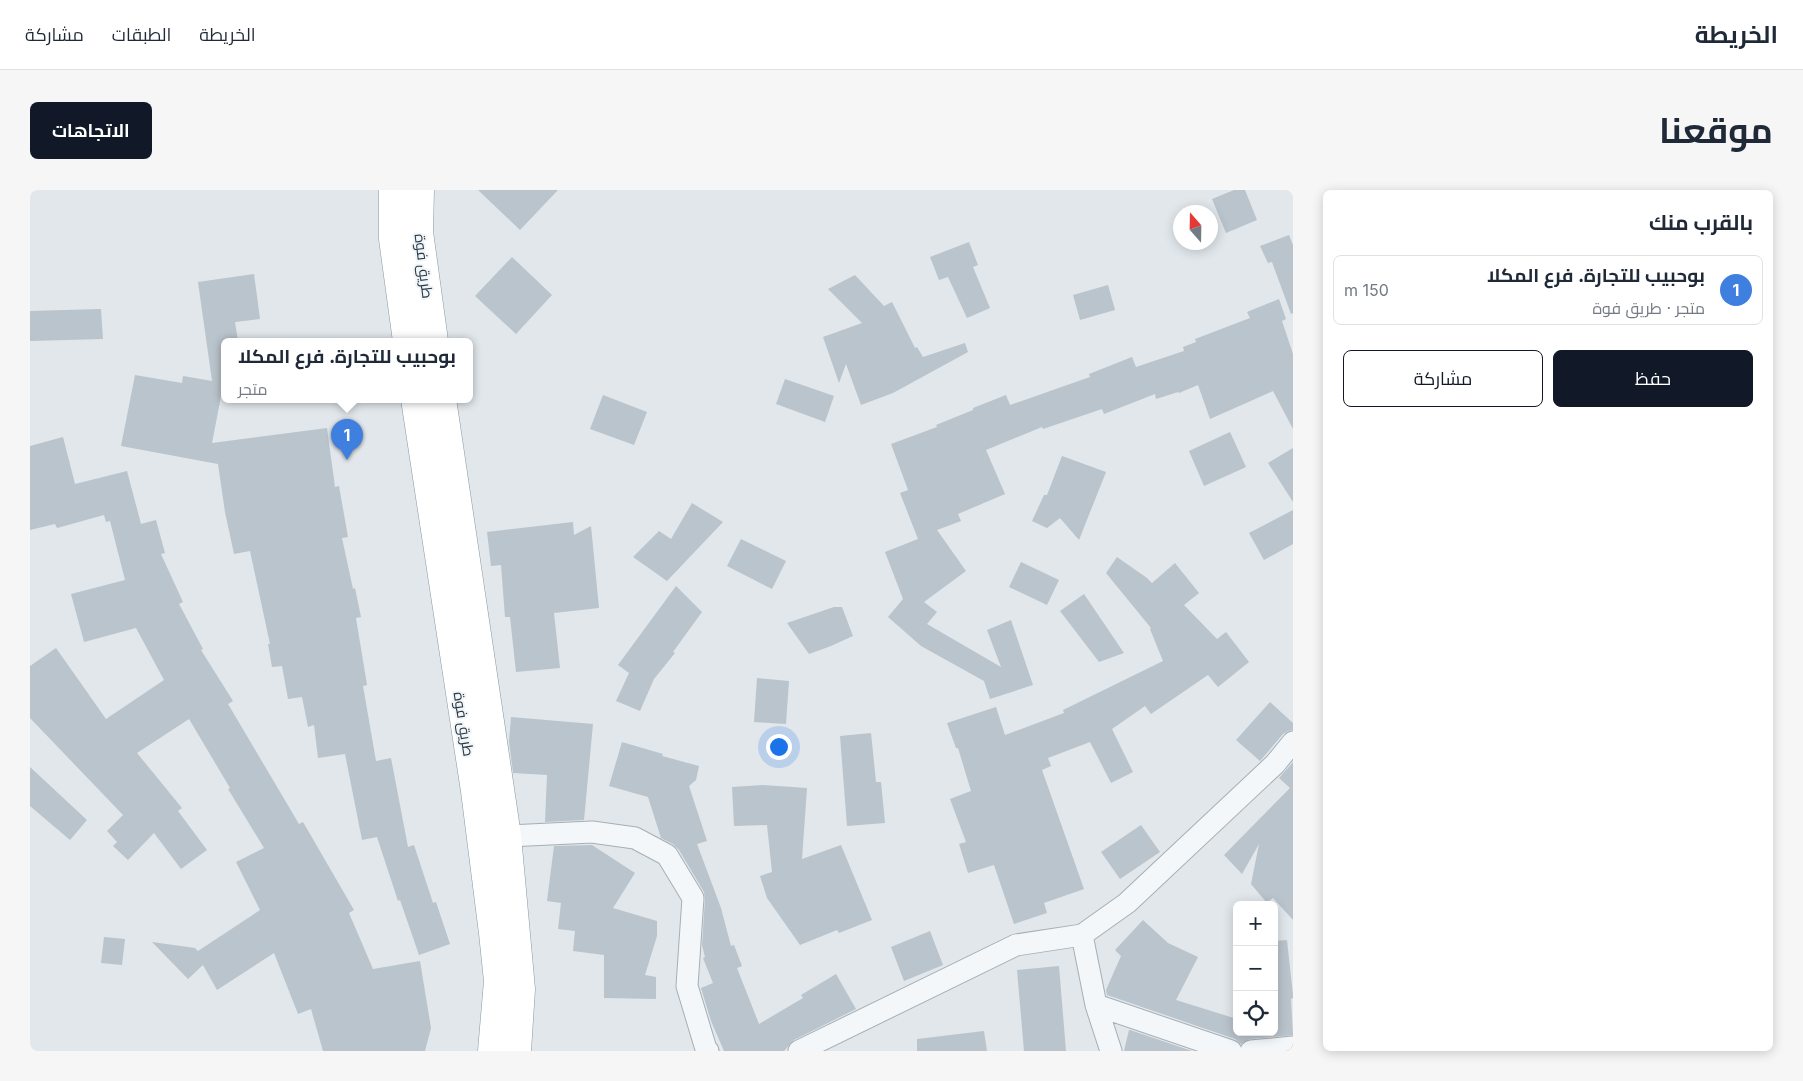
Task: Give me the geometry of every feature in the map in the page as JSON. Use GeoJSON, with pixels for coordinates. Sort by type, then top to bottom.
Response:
{"type":"FeatureCollection","features":[{"type":"Feature","properties":{"kind":"highway","name":"طريق فوة"},"geometry":{"type":"LineString","coordinates":[[393,190],[393,240],[407,338]]}},
{"type":"Feature","properties":{"kind":"highway","name":"طريق فوة"},"geometry":{"type":"LineString","coordinates":[[420,190],[419,232],[434,338]]}},
{"type":"Feature","properties":{"kind":"highway","name":"طريق فوة"},"geometry":{"type":"LineString","coordinates":[[416,403],[475,791],[493,933],[498,981],[492,1051]]}},
{"type":"Feature","properties":{"kind":"highway","name":"طريق فوة"},"geometry":{"type":"LineString","coordinates":[[443,403],[507,836],[521,989],[517,1051]]}},
{"type":"Feature","properties":{"kind":"street"},"geometry":{"type":"LineString","coordinates":[[799,1051],[1016,946],[1082,935],[1127,903],[1275,764],[1293,742]]}},
{"type":"Feature","properties":{"kind":"street"},"geometry":{"type":"LineString","coordinates":[[507,836],[592,832],[609,834],[635,838],[667,855],[693,898],[687,986],[708,1051]]}},
{"type":"Feature","properties":{"kind":"street"},"geometry":{"type":"LineString","coordinates":[[1082,935],[1096,1005],[1111,1051]]}},
{"type":"Feature","properties":{"kind":"street"},"geometry":{"type":"LineString","coordinates":[[1096,1005],[1231,1051]]}},
{"type":"Feature","properties":{"kind":"street"},"geometry":{"type":"LineString","coordinates":[[1251,1051],[1293,1048]]}},
{"type":"Feature","properties":{"kind":"building"},"geometry":{"type":"Polygon","coordinates":[[[478,190],[558,190],[520,230],[478,190]]]}},
{"type":"Feature","properties":{"kind":"building"},"geometry":{"type":"Polygon","coordinates":[[[1234,190],[1245,190],[1257,220],[1226,233],[1218,214],[1218,205],[1214,205],[1212,199],[1234,190]]]}},
{"type":"Feature","properties":{"kind":"building"},"geometry":{"type":"Polygon","coordinates":[[[1289,235],[1293,245],[1293,313],[1291,314],[1272,262],[1268,263],[1260,246],[1289,235]]]}},
{"type":"Feature","properties":{"kind":"building"},"geometry":{"type":"Polygon","coordinates":[[[969,242],[978,265],[973,267],[990,308],[967,318],[948,277],[939,280],[930,257],[969,242]]]}},
{"type":"Feature","properties":{"kind":"building"},"geometry":{"type":"Polygon","coordinates":[[[512,257],[552,295],[516,334],[475,296],[512,257]]]}},
{"type":"Feature","properties":{"kind":"building"},"geometry":{"type":"Polygon","coordinates":[[[254,274],[260,319],[235,322],[238,338],[221,338],[221,396],[212,443],[327,428],[335,487],[339,486],[348,537],[342,538],[361,617],[356,618],[367,685],[363,686],[376,761],[391,758],[408,847],[414,845],[433,903],[436,902],[450,944],[419,955],[400,900],[398,901],[377,837],[362,840],[345,754],[318,758],[314,725],[308,727],[302,697],[288,699],[282,666],[272,667],[268,644],[270,644],[250,551],[234,554],[225,512],[218,464],[121,446],[135,375],[182,383],[183,376],[212,381],[198,282],[254,274]]]}},
{"type":"Feature","properties":{"kind":"building"},"geometry":{"type":"Polygon","coordinates":[[[855,275],[884,306],[892,302],[915,348],[917,347],[923,357],[965,343],[968,352],[893,393],[861,405],[846,364],[839,383],[823,337],[862,323],[828,289],[855,275]]]}},
{"type":"Feature","properties":{"kind":"building"},"geometry":{"type":"Polygon","coordinates":[[[1108,285],[1115,310],[1080,320],[1073,295],[1108,285]]]}},
{"type":"Feature","properties":{"kind":"building"},"geometry":{"type":"Polygon","coordinates":[[[1279,299],[1286,319],[1282,321],[1293,354],[1293,429],[1273,391],[1210,419],[1198,385],[1179,393],[1156,399],[1155,394],[1104,414],[1102,409],[1043,429],[1042,427],[986,450],[1005,494],[958,514],[961,521],[937,530],[966,571],[924,602],[937,612],[927,624],[1001,667],[987,630],[1011,620],[1033,685],[990,699],[984,681],[921,646],[888,617],[903,599],[885,552],[918,539],[900,493],[908,490],[891,444],[937,427],[936,425],[1006,395],[1010,405],[1090,377],[1089,374],[1132,357],[1136,367],[1184,351],[1183,347],[1196,342],[1195,339],[1250,318],[1247,312],[1279,299]]]}},
{"type":"Feature","properties":{"kind":"building"},"geometry":{"type":"Polygon","coordinates":[[[101,309],[103,339],[30,341],[30,311],[101,309]]]}},
{"type":"Feature","properties":{"kind":"building"},"geometry":{"type":"Polygon","coordinates":[[[785,379],[834,396],[825,422],[776,404],[785,379]]]}},
{"type":"Feature","properties":{"kind":"building"},"geometry":{"type":"Polygon","coordinates":[[[603,395],[647,412],[634,445],[590,429],[603,395]]]}},
{"type":"Feature","properties":{"kind":"building"},"geometry":{"type":"Polygon","coordinates":[[[1230,432],[1246,467],[1204,486],[1189,451],[1230,432]]]}},
{"type":"Feature","properties":{"kind":"building"},"geometry":{"type":"Polygon","coordinates":[[[63,437],[75,484],[127,471],[141,524],[156,520],[165,553],[161,554],[183,602],[179,604],[203,649],[201,650],[233,701],[228,704],[299,824],[303,822],[354,910],[349,913],[373,969],[420,961],[431,1028],[425,1051],[323,1051],[311,1009],[298,1014],[274,953],[217,990],[203,965],[188,979],[152,942],[195,948],[198,951],[260,910],[236,862],[264,848],[189,719],[137,753],[182,808],[178,811],[207,850],[181,869],[154,833],[128,860],[113,846],[117,842],[107,831],[123,815],[30,718],[30,666],[56,648],[106,719],[164,680],[136,628],[84,642],[71,594],[125,580],[110,521],[106,522],[104,515],[57,528],[55,524],[30,530],[30,446],[63,437]]]}},
{"type":"Feature","properties":{"kind":"building"},"geometry":{"type":"Polygon","coordinates":[[[1293,448],[1293,502],[1268,463],[1293,448]]]}},
{"type":"Feature","properties":{"kind":"building"},"geometry":{"type":"Polygon","coordinates":[[[1062,456],[1106,472],[1079,540],[1060,518],[1047,528],[1032,521],[1044,495],[1047,495],[1062,456]]]}},
{"type":"Feature","properties":{"kind":"building"},"geometry":{"type":"Polygon","coordinates":[[[692,503],[723,522],[667,581],[633,557],[659,531],[671,539],[692,503]]]}},
{"type":"Feature","properties":{"kind":"building"},"geometry":{"type":"Polygon","coordinates":[[[1293,510],[1293,544],[1264,560],[1249,533],[1293,510]]]}},
{"type":"Feature","properties":{"kind":"building"},"geometry":{"type":"Polygon","coordinates":[[[573,522],[574,535],[591,526],[599,608],[554,613],[560,668],[516,672],[510,617],[505,617],[501,565],[491,566],[487,532],[573,522]]]}},
{"type":"Feature","properties":{"kind":"building"},"geometry":{"type":"Polygon","coordinates":[[[741,539],[786,561],[772,589],[727,566],[741,539]]]}},
{"type":"Feature","properties":{"kind":"building"},"geometry":{"type":"Polygon","coordinates":[[[1117,557],[1152,583],[1175,563],[1199,593],[1184,605],[1217,639],[1226,632],[1249,662],[1218,687],[1208,675],[1151,714],[1145,706],[1112,729],[1133,772],[1111,783],[1090,742],[1048,758],[1051,766],[1042,770],[1084,889],[1044,903],[1047,913],[1014,924],[994,865],[968,873],[959,844],[966,842],[950,799],[971,791],[958,748],[956,748],[947,723],[996,707],[1005,735],[1064,713],[1063,710],[1163,661],[1151,628],[1106,573],[1117,557]]]}},
{"type":"Feature","properties":{"kind":"building"},"geometry":{"type":"Polygon","coordinates":[[[1021,562],[1059,580],[1047,605],[1009,587],[1021,562]]]}},
{"type":"Feature","properties":{"kind":"building"},"geometry":{"type":"Polygon","coordinates":[[[676,586],[702,612],[673,652],[675,653],[654,679],[640,711],[616,701],[629,673],[618,665],[676,586]]]}},
{"type":"Feature","properties":{"kind":"building"},"geometry":{"type":"Polygon","coordinates":[[[1084,594],[1124,653],[1099,662],[1060,611],[1084,594]]]}},
{"type":"Feature","properties":{"kind":"building"},"geometry":{"type":"Polygon","coordinates":[[[834,607],[842,607],[853,636],[809,654],[787,623],[834,607]]]}},
{"type":"Feature","properties":{"kind":"building"},"geometry":{"type":"Polygon","coordinates":[[[757,678],[789,681],[786,724],[754,722],[757,678]]]}},
{"type":"Feature","properties":{"kind":"building"},"geometry":{"type":"Polygon","coordinates":[[[1270,702],[1293,723],[1293,730],[1283,734],[1260,761],[1236,740],[1270,702]]]}},
{"type":"Feature","properties":{"kind":"building"},"geometry":{"type":"Polygon","coordinates":[[[511,717],[593,724],[584,820],[545,822],[547,775],[513,773],[509,741],[511,717]]]}},
{"type":"Feature","properties":{"kind":"building"},"geometry":{"type":"Polygon","coordinates":[[[871,733],[876,782],[881,782],[885,823],[847,826],[840,736],[871,733]]]}},
{"type":"Feature","properties":{"kind":"building"},"geometry":{"type":"Polygon","coordinates":[[[622,742],[699,766],[696,780],[689,786],[707,841],[697,844],[721,908],[731,946],[734,945],[742,966],[737,968],[759,1024],[803,998],[801,995],[836,974],[856,1009],[794,1040],[784,1051],[724,1051],[711,1021],[701,988],[713,983],[703,958],[705,957],[702,945],[704,892],[679,850],[673,844],[661,838],[648,797],[609,786],[622,742]]]}},
{"type":"Feature","properties":{"kind":"building"},"geometry":{"type":"Polygon","coordinates":[[[1293,762],[1293,920],[1278,904],[1278,901],[1273,898],[1265,901],[1251,884],[1259,844],[1242,874],[1224,855],[1290,788],[1279,778],[1293,762]]]}},
{"type":"Feature","properties":{"kind":"building"},"geometry":{"type":"Polygon","coordinates":[[[30,767],[87,820],[70,840],[30,806],[30,767]]]}},
{"type":"Feature","properties":{"kind":"building"},"geometry":{"type":"Polygon","coordinates":[[[763,785],[807,788],[802,859],[841,845],[872,920],[839,933],[837,930],[800,945],[767,898],[760,876],[772,872],[767,825],[734,826],[732,787],[763,785]]]}},
{"type":"Feature","properties":{"kind":"building"},"geometry":{"type":"Polygon","coordinates":[[[1141,825],[1160,852],[1120,879],[1101,852],[1141,825]]]}},
{"type":"Feature","properties":{"kind":"building"},"geometry":{"type":"Polygon","coordinates":[[[592,845],[635,873],[613,908],[657,921],[657,936],[645,975],[656,977],[656,999],[604,998],[604,955],[573,951],[575,931],[558,929],[561,903],[547,901],[554,846],[592,845]]]}},
{"type":"Feature","properties":{"kind":"building"},"geometry":{"type":"Polygon","coordinates":[[[1143,920],[1168,943],[1198,957],[1176,1000],[1233,1018],[1233,1036],[1278,1036],[1278,941],[1287,940],[1293,995],[1291,999],[1293,1035],[1250,1039],[1241,1044],[1235,1039],[1107,995],[1106,990],[1121,956],[1115,950],[1143,920]]]}},
{"type":"Feature","properties":{"kind":"building"},"geometry":{"type":"Polygon","coordinates":[[[930,931],[943,965],[904,981],[891,947],[930,931]]]}},
{"type":"Feature","properties":{"kind":"building"},"geometry":{"type":"Polygon","coordinates":[[[104,937],[125,939],[122,965],[101,963],[104,937]]]}},
{"type":"Feature","properties":{"kind":"building"},"geometry":{"type":"Polygon","coordinates":[[[1059,966],[1066,1051],[1024,1051],[1017,970],[1059,966]]]}},
{"type":"Feature","properties":{"kind":"building"},"geometry":{"type":"Polygon","coordinates":[[[1130,1030],[1192,1051],[1124,1051],[1130,1030]]]}},
{"type":"Feature","properties":{"kind":"building"},"geometry":{"type":"Polygon","coordinates":[[[984,1031],[987,1051],[917,1051],[917,1039],[984,1031]]]}},
{"type":"Feature","properties":{"kind":"place","name":"بوحبيب للتجارة. فرع المكلا"},"geometry":{"type":"Point","coordinates":[347,460]}}]}
